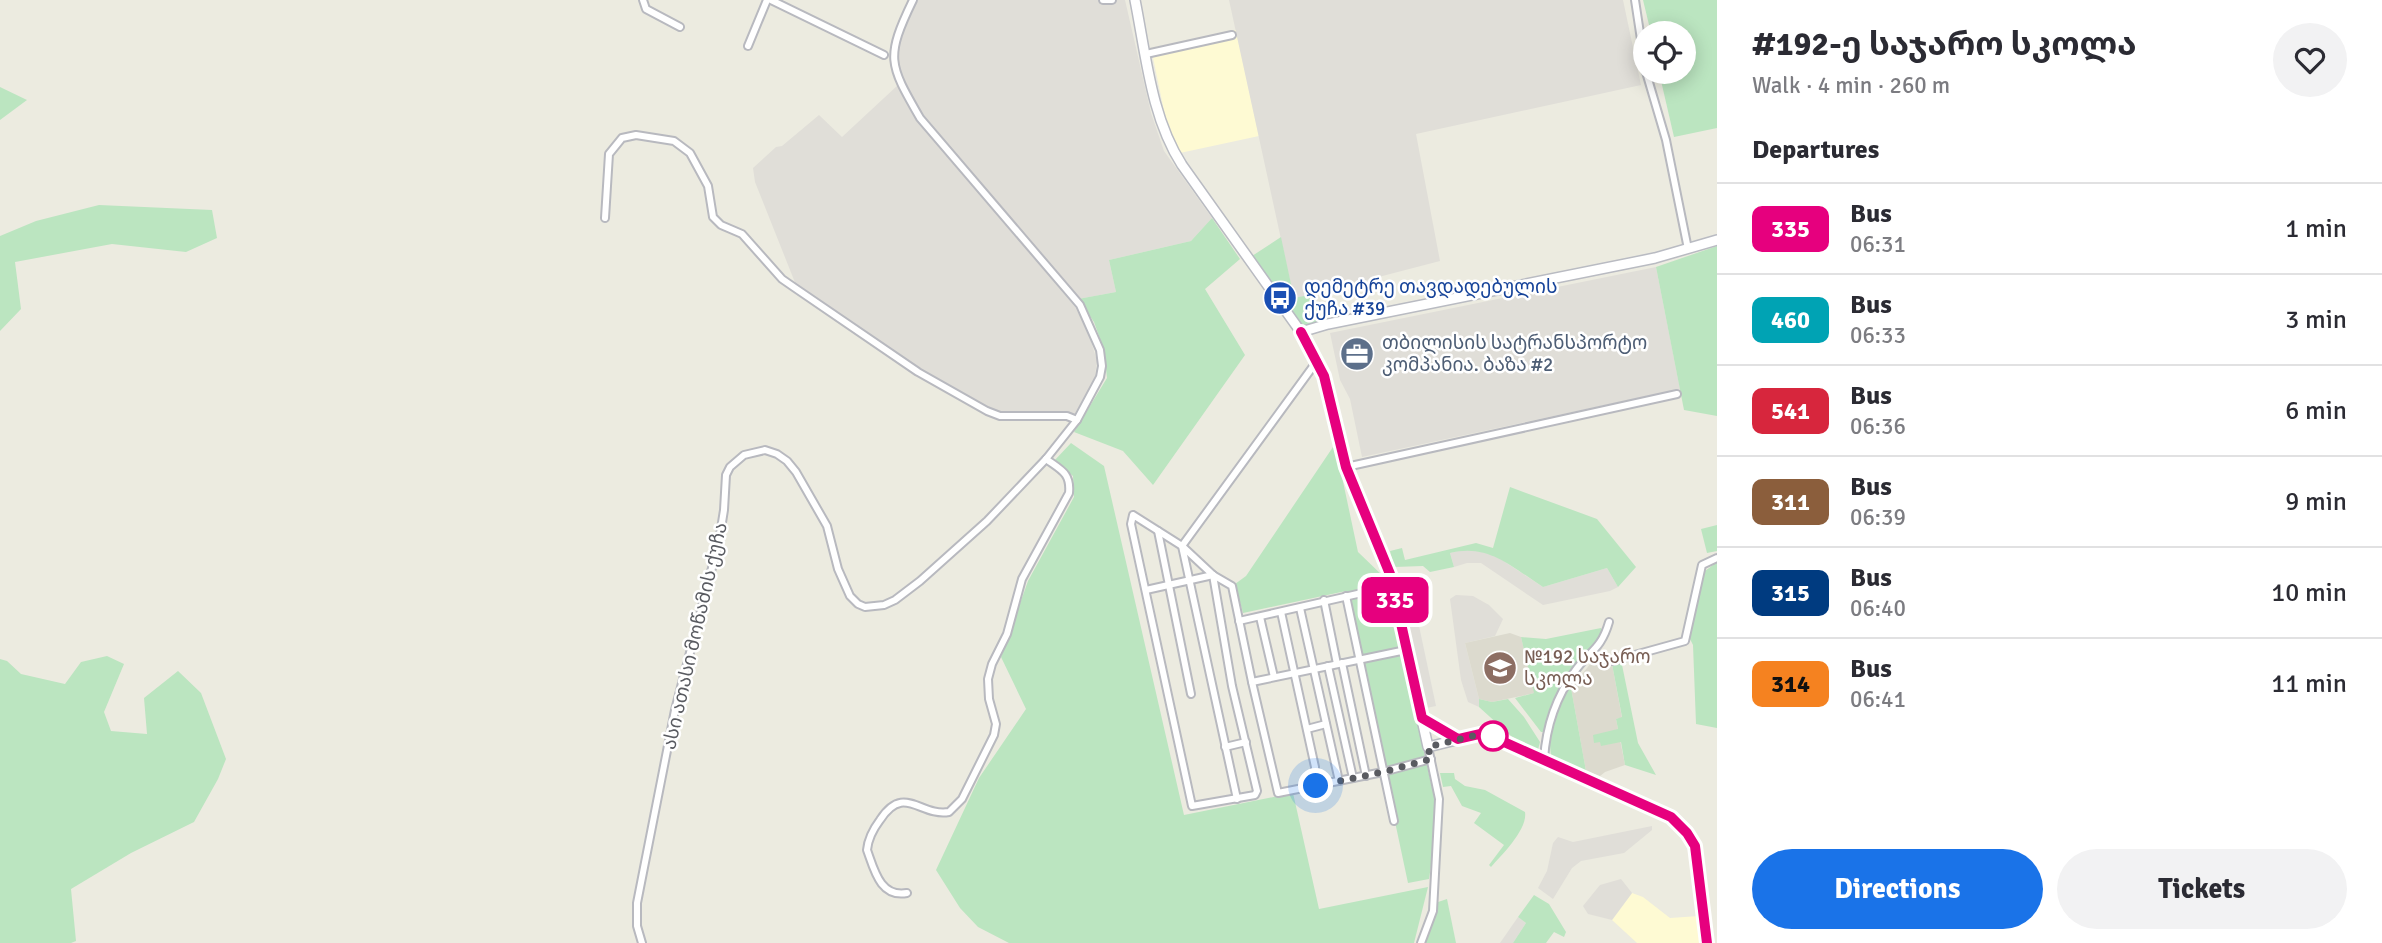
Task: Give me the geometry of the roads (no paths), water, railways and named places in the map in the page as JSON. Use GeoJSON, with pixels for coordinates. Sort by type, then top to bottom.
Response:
{"type":"FeatureCollection","features":[{"type":"Feature","properties":{"kind":"street"},"geometry":{"type":"LineString","coordinates":[[643,0],[646,9],[680,27]]}},
{"type":"Feature","properties":{"kind":"street"},"geometry":{"type":"LineString","coordinates":[[748,46],[771,0],[884,55]]}},
{"type":"Feature","properties":{"kind":"street","name":"ასი ათასი მოწამის ქუჩა"},"geometry":{"type":"LineString","coordinates":[[642,943],[637,926],[637,904],[675,710],[719,541],[726,475],[730,467],[744,455],[765,450],[787,461],[827,526],[843,586],[858,604],[873,607],[895,600],[920,581],[987,521],[1046,459],[1077,420],[1094,390],[1102,366],[1093,330],[1080,306],[920,118],[903,88],[893,55],[896,38],[913,0]]}},
{"type":"Feature","properties":{"kind":"street"},"geometry":{"type":"LineString","coordinates":[[1103,0],[1112,0]]}},
{"type":"Feature","properties":{"kind":"street"},"geometry":{"type":"LineString","coordinates":[[1135,0],[1158,112],[1174,152],[1301,332],[1317,361],[1329,393],[1346,467],[1391,580],[1439,799],[1433,911],[1421,943]]}},
{"type":"Feature","properties":{"kind":"street"},"geometry":{"type":"LineString","coordinates":[[1634,0],[1637,21]]}},
{"type":"Feature","properties":{"kind":"street"},"geometry":{"type":"LineString","coordinates":[[1146,54],[1232,36]]}},
{"type":"Feature","properties":{"kind":"street"},"geometry":{"type":"LineString","coordinates":[[1650,84],[1666,140],[1688,249]]}},
{"type":"Feature","properties":{"kind":"street"},"geometry":{"type":"LineString","coordinates":[[605,219],[609,154],[622,138],[636,135],[674,141],[690,153],[708,186],[713,216],[721,225],[742,234],[782,279],[795,288],[918,372],[987,411],[1000,416],[1067,416],[1077,420]]}},
{"type":"Feature","properties":{"kind":"street"},"geometry":{"type":"LineString","coordinates":[[1301,332],[1328,324],[1655,258],[1717,240]]}},
{"type":"Feature","properties":{"kind":"street"},"geometry":{"type":"LineString","coordinates":[[1237,799],[1182,546],[1317,361]]}},
{"type":"Feature","properties":{"kind":"street"},"geometry":{"type":"LineString","coordinates":[[1346,467],[1677,394]]}},
{"type":"Feature","properties":{"kind":"street"},"geometry":{"type":"LineString","coordinates":[[907,893],[892,893],[882,886],[867,844],[879,821],[894,804],[907,802],[936,812],[949,812],[962,799],[974,779],[994,735],[996,724],[989,699],[988,680],[992,664],[1007,634],[1022,579],[1069,493],[1070,482],[1065,473],[1046,459]]}},
{"type":"Feature","properties":{"kind":"street"},"geometry":{"type":"LineString","coordinates":[[1213,575],[1232,686],[1257,794],[1195,808],[1191,803],[1131,524],[1133,515],[1182,546],[1213,575],[1232,586],[1278,793],[1366,776],[1431,759]]}},
{"type":"Feature","properties":{"kind":"street"},"geometry":{"type":"LineString","coordinates":[[1157,531],[1191,694]]}},
{"type":"Feature","properties":{"kind":"street"},"geometry":{"type":"LineString","coordinates":[[1593,653],[1613,661],[1685,641],[1702,565],[1717,558]]}},
{"type":"Feature","properties":{"kind":"street"},"geometry":{"type":"LineString","coordinates":[[1146,590],[1213,575]]}},
{"type":"Feature","properties":{"kind":"street"},"geometry":{"type":"LineString","coordinates":[[1239,621],[1375,590],[1391,580]]}},
{"type":"Feature","properties":{"kind":"street"},"geometry":{"type":"LineString","coordinates":[[1346,596],[1394,821]]}},
{"type":"Feature","properties":{"kind":"street"},"geometry":{"type":"LineString","coordinates":[[1324,600],[1366,776]]}},
{"type":"Feature","properties":{"kind":"street"},"geometry":{"type":"LineString","coordinates":[[1300,608],[1339,781]]}},
{"type":"Feature","properties":{"kind":"street"},"geometry":{"type":"LineString","coordinates":[[1281,612],[1307,729],[1316,786]]}},
{"type":"Feature","properties":{"kind":"street"},"geometry":{"type":"LineString","coordinates":[[1260,617],[1274,677]]}},
{"type":"Feature","properties":{"kind":"street"},"geometry":{"type":"LineString","coordinates":[[1544,760],[1545,742],[1556,704],[1577,668],[1593,653],[1605,635],[1609,622]]}},
{"type":"Feature","properties":{"kind":"street"},"geometry":{"type":"LineString","coordinates":[[1252,682],[1406,650]]}},
{"type":"Feature","properties":{"kind":"street"},"geometry":{"type":"LineString","coordinates":[[1328,666],[1353,778]]}},
{"type":"Feature","properties":{"kind":"street"},"geometry":{"type":"LineString","coordinates":[[1422,718],[1458,739]]}},
{"type":"Feature","properties":{"kind":"street"},"geometry":{"type":"LineString","coordinates":[[1307,729],[1326,724]]}},
{"type":"Feature","properties":{"kind":"street"},"geometry":{"type":"LineString","coordinates":[[1428,747],[1484,733],[1671,817],[1687,833],[1695,846],[1707,943]]}},
{"type":"Feature","properties":{"kind":"street"},"geometry":{"type":"LineString","coordinates":[[1226,747],[1245,742]]}},
{"type":"Feature","properties":{"kind":"place","name":"დემეტრე თავდადებულის ქუჩა #39"},"geometry":{"type":"Point","coordinates":[1280,298]}},
{"type":"Feature","properties":{"kind":"place","name":"თბილისის სატრანსპორტო კომპანია. ბაზა #2"},"geometry":{"type":"Point","coordinates":[1357,354]}},
{"type":"Feature","properties":{"kind":"place","name":"№192 საჯარო სკოლა"},"geometry":{"type":"Point","coordinates":[1500,668]}}]}
